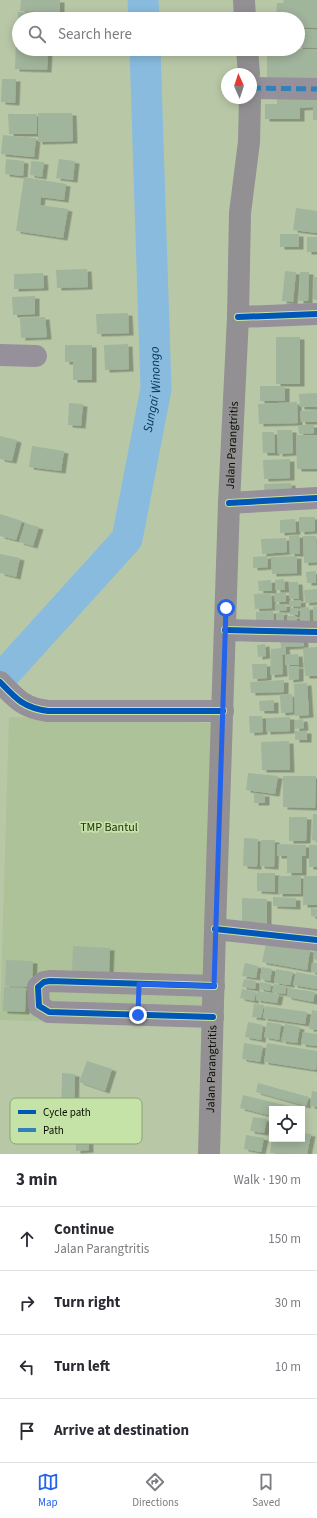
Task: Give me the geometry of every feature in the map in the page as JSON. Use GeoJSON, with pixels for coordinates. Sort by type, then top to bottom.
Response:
{"type":"FeatureCollection","features":[{"type":"Feature","properties":{"kind":"main road"},"geometry":{"type":"LineString","coordinates":[[244,0],[245,12]]}},
{"type":"Feature","properties":{"kind":"main road"},"geometry":{"type":"LineString","coordinates":[[248,56],[249,68]]}},
{"type":"Feature","properties":{"kind":"main road","name":"Jalan Parangtritis"},"geometry":{"type":"LineString","coordinates":[[209,1154],[222,711],[238,317],[240,213],[249,142],[250,104]]}},
{"type":"Feature","properties":{"kind":"street"},"geometry":{"type":"LineString","coordinates":[[257,88],[317,88]]}},
{"type":"Feature","properties":{"kind":"street"},"geometry":{"type":"LineString","coordinates":[[238,317],[317,314]]}},
{"type":"Feature","properties":{"kind":"street"},"geometry":{"type":"LineString","coordinates":[[0,355],[36,356]]}},
{"type":"Feature","properties":{"kind":"street"},"geometry":{"type":"LineString","coordinates":[[230,503],[317,498]]}},
{"type":"Feature","properties":{"kind":"street"},"geometry":{"type":"LineString","coordinates":[[225,630],[317,632]]}},
{"type":"Feature","properties":{"kind":"street"},"geometry":{"type":"LineString","coordinates":[[0,682],[19,702],[32,708],[48,711],[222,711]]}},
{"type":"Feature","properties":{"kind":"street"},"geometry":{"type":"LineString","coordinates":[[215,929],[317,940]]}},
{"type":"Feature","properties":{"kind":"street"},"geometry":{"type":"LineString","coordinates":[[212,1017],[49,1012],[39,1006],[38,987],[44,982],[50,981],[214,986]]}},
{"type":"Feature","properties":{"kind":"street"},"geometry":{"type":"LineString","coordinates":[[138,1015],[139,984]]}},
{"type":"Feature","properties":{"kind":"green space","name":"TMP Bantul"},"geometry":{"type":"Polygon","coordinates":[[[9,717],[216,723],[206,1027],[0,1020],[9,717]]]}},
{"type":"Feature","properties":{"kind":"building"},"geometry":{"type":"Polygon","coordinates":[[[21,0],[60,0],[60,12],[20,11],[21,0]]]}},
{"type":"Feature","properties":{"kind":"building"},"geometry":{"type":"Polygon","coordinates":[[[284,0],[317,0],[317,28],[305,27],[305,12],[276,12],[277,3],[283,3],[284,0]]]}},
{"type":"Feature","properties":{"kind":"building"},"geometry":{"type":"Polygon","coordinates":[[[305,29],[317,30],[317,48],[305,47],[305,29]]]}},
{"type":"Feature","properties":{"kind":"building"},"geometry":{"type":"Polygon","coordinates":[[[305,49],[317,49],[317,83],[267,82],[267,56],[305,56],[305,49]]]}},
{"type":"Feature","properties":{"kind":"building"},"geometry":{"type":"Polygon","coordinates":[[[15,56],[48,56],[47,70],[15,69],[15,56]]]}},
{"type":"Feature","properties":{"kind":"building"},"geometry":{"type":"Polygon","coordinates":[[[2,79],[16,79],[15,103],[1,102],[2,79]]]}},
{"type":"Feature","properties":{"kind":"building"},"geometry":{"type":"Polygon","coordinates":[[[277,91],[317,93],[317,120],[313,120],[313,107],[300,108],[300,119],[265,119],[265,104],[277,104],[277,91]]]}},
{"type":"Feature","properties":{"kind":"building"},"geometry":{"type":"Polygon","coordinates":[[[38,113],[72,113],[73,141],[38,142],[38,113]]]}},
{"type":"Feature","properties":{"kind":"building"},"geometry":{"type":"Polygon","coordinates":[[[8,114],[37,114],[37,134],[9,134],[8,114]]]}},
{"type":"Feature","properties":{"kind":"building"},"geometry":{"type":"Polygon","coordinates":[[[3,135],[36,138],[34,157],[1,154],[3,135]]]}},
{"type":"Feature","properties":{"kind":"building"},"geometry":{"type":"Polygon","coordinates":[[[6,159],[24,161],[23,176],[5,174],[6,159]]]}},
{"type":"Feature","properties":{"kind":"building"},"geometry":{"type":"Polygon","coordinates":[[[59,159],[75,161],[73,180],[56,178],[59,159]]]}},
{"type":"Feature","properties":{"kind":"building"},"geometry":{"type":"Polygon","coordinates":[[[31,161],[44,162],[42,177],[30,175],[31,161]]]}},
{"type":"Feature","properties":{"kind":"building"},"geometry":{"type":"Polygon","coordinates":[[[24,177],[66,184],[64,200],[41,197],[40,205],[68,209],[63,238],[16,231],[24,177]]]}},
{"type":"Feature","properties":{"kind":"building"},"geometry":{"type":"Polygon","coordinates":[[[296,208],[317,211],[317,233],[293,230],[296,208]]]}},
{"type":"Feature","properties":{"kind":"building"},"geometry":{"type":"Polygon","coordinates":[[[280,234],[299,234],[299,247],[280,247],[280,234]]]}},
{"type":"Feature","properties":{"kind":"building"},"geometry":{"type":"Polygon","coordinates":[[[307,237],[317,237],[317,252],[307,252],[307,237]]]}},
{"type":"Feature","properties":{"kind":"building"},"geometry":{"type":"Polygon","coordinates":[[[87,269],[88,287],[57,288],[56,270],[87,269]]]}},
{"type":"Feature","properties":{"kind":"building"},"geometry":{"type":"Polygon","coordinates":[[[285,271],[296,272],[293,302],[282,301],[285,271]]]}},
{"type":"Feature","properties":{"kind":"building"},"geometry":{"type":"Polygon","coordinates":[[[300,272],[309,272],[308,301],[299,301],[300,272]]]}},
{"type":"Feature","properties":{"kind":"building"},"geometry":{"type":"Polygon","coordinates":[[[43,273],[44,288],[14,289],[14,274],[43,273]]]}},
{"type":"Feature","properties":{"kind":"building"},"geometry":{"type":"Polygon","coordinates":[[[314,277],[317,277],[317,300],[313,299],[314,277]]]}},
{"type":"Feature","properties":{"kind":"building"},"geometry":{"type":"Polygon","coordinates":[[[35,296],[35,314],[13,315],[12,297],[35,296]]]}},
{"type":"Feature","properties":{"kind":"building"},"geometry":{"type":"Polygon","coordinates":[[[128,313],[129,333],[97,334],[96,314],[128,313]]]}},
{"type":"Feature","properties":{"kind":"building"},"geometry":{"type":"Polygon","coordinates":[[[45,317],[47,337],[21,338],[20,318],[45,317]]]}},
{"type":"Feature","properties":{"kind":"building"},"geometry":{"type":"Polygon","coordinates":[[[276,337],[300,337],[300,384],[276,384],[276,337]]]}},
{"type":"Feature","properties":{"kind":"building"},"geometry":{"type":"Polygon","coordinates":[[[128,344],[129,369],[105,370],[104,345],[128,344]]]}},
{"type":"Feature","properties":{"kind":"building"},"geometry":{"type":"Polygon","coordinates":[[[65,345],[92,345],[92,380],[73,380],[73,362],[65,362],[65,345]]]}},
{"type":"Feature","properties":{"kind":"building"},"geometry":{"type":"Polygon","coordinates":[[[260,386],[285,386],[285,401],[260,401],[260,386]]]}},
{"type":"Feature","properties":{"kind":"building"},"geometry":{"type":"Polygon","coordinates":[[[317,393],[317,407],[300,407],[299,394],[317,393]]]}},
{"type":"Feature","properties":{"kind":"building"},"geometry":{"type":"Polygon","coordinates":[[[297,402],[298,423],[259,424],[258,404],[297,402]]]}},
{"type":"Feature","properties":{"kind":"building"},"geometry":{"type":"Polygon","coordinates":[[[69,403],[83,404],[81,426],[68,425],[69,403]]]}},
{"type":"Feature","properties":{"kind":"building"},"geometry":{"type":"Polygon","coordinates":[[[317,410],[317,422],[301,422],[300,411],[317,410]]]}},
{"type":"Feature","properties":{"kind":"building"},"geometry":{"type":"Polygon","coordinates":[[[298,425],[314,425],[314,433],[299,434],[298,425]]]}},
{"type":"Feature","properties":{"kind":"building"},"geometry":{"type":"Polygon","coordinates":[[[277,430],[292,430],[293,453],[278,454],[277,430]]]}},
{"type":"Feature","properties":{"kind":"building"},"geometry":{"type":"Polygon","coordinates":[[[262,432],[274,432],[275,453],[263,453],[262,432]]]}},
{"type":"Feature","properties":{"kind":"building"},"geometry":{"type":"Polygon","coordinates":[[[296,435],[317,435],[317,469],[297,469],[296,435]]]}},
{"type":"Feature","properties":{"kind":"building"},"geometry":{"type":"Polygon","coordinates":[[[0,436],[17,440],[12,461],[0,459],[0,436]]]}},
{"type":"Feature","properties":{"kind":"building"},"geometry":{"type":"Polygon","coordinates":[[[32,446],[64,451],[61,471],[29,467],[32,446]]]}},
{"type":"Feature","properties":{"kind":"building"},"geometry":{"type":"Polygon","coordinates":[[[290,459],[290,478],[264,479],[263,460],[290,459]]]}},
{"type":"Feature","properties":{"kind":"building"},"geometry":{"type":"Polygon","coordinates":[[[291,483],[292,496],[265,497],[264,484],[291,483]]]}},
{"type":"Feature","properties":{"kind":"building"},"geometry":{"type":"Polygon","coordinates":[[[0,514],[22,521],[16,540],[0,536],[0,514]]]}},
{"type":"Feature","properties":{"kind":"building"},"geometry":{"type":"Polygon","coordinates":[[[299,517],[315,517],[315,531],[300,532],[299,517]]]}},
{"type":"Feature","properties":{"kind":"building"},"geometry":{"type":"Polygon","coordinates":[[[295,519],[296,532],[280,533],[280,520],[295,519]]]}},
{"type":"Feature","properties":{"kind":"building"},"geometry":{"type":"Polygon","coordinates":[[[25,523],[39,527],[33,546],[19,542],[25,523]]]}},
{"type":"Feature","properties":{"kind":"building"},"geometry":{"type":"Polygon","coordinates":[[[299,535],[300,554],[290,554],[289,536],[299,535]]]}},
{"type":"Feature","properties":{"kind":"building"},"geometry":{"type":"Polygon","coordinates":[[[303,536],[316,536],[317,562],[304,563],[303,536]]]}},
{"type":"Feature","properties":{"kind":"building"},"geometry":{"type":"Polygon","coordinates":[[[286,538],[287,552],[262,554],[261,539],[286,538]]]}},
{"type":"Feature","properties":{"kind":"building"},"geometry":{"type":"Polygon","coordinates":[[[0,554],[20,558],[16,577],[0,573],[0,554]]]}},
{"type":"Feature","properties":{"kind":"building"},"geometry":{"type":"Polygon","coordinates":[[[267,556],[268,567],[253,568],[253,557],[267,556]]]}},
{"type":"Feature","properties":{"kind":"building"},"geometry":{"type":"Polygon","coordinates":[[[297,556],[297,573],[272,574],[271,557],[297,556]]]}},
{"type":"Feature","properties":{"kind":"building"},"geometry":{"type":"Polygon","coordinates":[[[316,571],[316,583],[307,583],[306,572],[316,571]]]}},
{"type":"Feature","properties":{"kind":"building"},"geometry":{"type":"Polygon","coordinates":[[[284,579],[285,590],[276,590],[275,580],[284,579]]]}},
{"type":"Feature","properties":{"kind":"building"},"geometry":{"type":"Polygon","coordinates":[[[271,580],[272,591],[259,591],[258,581],[271,580]]]}},
{"type":"Feature","properties":{"kind":"building"},"geometry":{"type":"Polygon","coordinates":[[[289,582],[298,582],[299,599],[289,599],[289,582]]]}},
{"type":"Feature","properties":{"kind":"building"},"geometry":{"type":"Polygon","coordinates":[[[317,589],[317,602],[305,603],[304,590],[317,589]]]}},
{"type":"Feature","properties":{"kind":"building"},"geometry":{"type":"Polygon","coordinates":[[[271,593],[272,608],[255,609],[254,594],[271,593]]]}},
{"type":"Feature","properties":{"kind":"building"},"geometry":{"type":"Polygon","coordinates":[[[274,593],[286,593],[286,602],[275,602],[274,593]]]}},
{"type":"Feature","properties":{"kind":"building"},"geometry":{"type":"Polygon","coordinates":[[[301,600],[301,606],[289,607],[289,601],[301,600]]]}},
{"type":"Feature","properties":{"kind":"building"},"geometry":{"type":"Polygon","coordinates":[[[275,604],[286,604],[287,610],[275,611],[275,604]]]}},
{"type":"Feature","properties":{"kind":"building"},"geometry":{"type":"Polygon","coordinates":[[[317,606],[317,623],[314,623],[313,607],[317,606]]]}},
{"type":"Feature","properties":{"kind":"building"},"geometry":{"type":"Polygon","coordinates":[[[309,607],[310,626],[301,627],[300,608],[309,607]]]}},
{"type":"Feature","properties":{"kind":"building"},"geometry":{"type":"Polygon","coordinates":[[[290,608],[298,608],[298,615],[290,615],[290,608]]]}},
{"type":"Feature","properties":{"kind":"building"},"geometry":{"type":"Polygon","coordinates":[[[273,611],[274,624],[256,625],[256,612],[273,611]]]}},
{"type":"Feature","properties":{"kind":"building"},"geometry":{"type":"Polygon","coordinates":[[[283,612],[284,623],[277,623],[276,613],[283,612]]]}},
{"type":"Feature","properties":{"kind":"building"},"geometry":{"type":"Polygon","coordinates":[[[287,616],[296,616],[297,626],[287,626],[287,616]]]}},
{"type":"Feature","properties":{"kind":"building"},"geometry":{"type":"Polygon","coordinates":[[[303,633],[304,646],[285,647],[286,654],[282,655],[283,674],[270,675],[271,649],[281,648],[280,634],[303,633]]]}},
{"type":"Feature","properties":{"kind":"building"},"geometry":{"type":"Polygon","coordinates":[[[265,644],[266,656],[258,657],[257,645],[265,644]]]}},
{"type":"Feature","properties":{"kind":"building"},"geometry":{"type":"Polygon","coordinates":[[[317,647],[317,676],[305,676],[303,648],[317,647]]]}},
{"type":"Feature","properties":{"kind":"building"},"geometry":{"type":"Polygon","coordinates":[[[298,654],[299,665],[285,665],[285,655],[298,654]]]}},
{"type":"Feature","properties":{"kind":"building"},"geometry":{"type":"Polygon","coordinates":[[[252,664],[267,664],[267,678],[253,679],[252,664]]]}},
{"type":"Feature","properties":{"kind":"building"},"geometry":{"type":"Polygon","coordinates":[[[288,666],[299,666],[299,679],[289,680],[288,666]]]}},
{"type":"Feature","properties":{"kind":"building"},"geometry":{"type":"Polygon","coordinates":[[[284,680],[284,692],[251,693],[250,682],[284,680]]]}},
{"type":"Feature","properties":{"kind":"building"},"geometry":{"type":"Polygon","coordinates":[[[307,683],[309,715],[295,716],[294,684],[307,683]]]}},
{"type":"Feature","properties":{"kind":"building"},"geometry":{"type":"Polygon","coordinates":[[[292,694],[293,712],[281,713],[280,695],[292,694]]]}},
{"type":"Feature","properties":{"kind":"building"},"geometry":{"type":"Polygon","coordinates":[[[274,700],[274,711],[260,711],[259,701],[274,700]]]}},
{"type":"Feature","properties":{"kind":"building"},"geometry":{"type":"Polygon","coordinates":[[[249,716],[262,716],[263,732],[250,733],[249,716]]]}},
{"type":"Feature","properties":{"kind":"building"},"geometry":{"type":"Polygon","coordinates":[[[290,717],[290,731],[266,732],[266,718],[290,717]]]}},
{"type":"Feature","properties":{"kind":"building"},"geometry":{"type":"Polygon","coordinates":[[[303,719],[304,728],[295,729],[295,720],[303,719]]]}},
{"type":"Feature","properties":{"kind":"building"},"geometry":{"type":"Polygon","coordinates":[[[295,731],[307,731],[307,740],[295,740],[295,731]]]}},
{"type":"Feature","properties":{"kind":"building"},"geometry":{"type":"Polygon","coordinates":[[[289,741],[290,770],[262,770],[261,742],[289,741]]]}},
{"type":"Feature","properties":{"kind":"building"},"geometry":{"type":"Polygon","coordinates":[[[248,773],[278,776],[275,794],[246,790],[248,773]]]}},
{"type":"Feature","properties":{"kind":"building"},"geometry":{"type":"Polygon","coordinates":[[[283,776],[316,776],[315,808],[283,807],[283,776]]]}},
{"type":"Feature","properties":{"kind":"building"},"geometry":{"type":"Polygon","coordinates":[[[254,794],[265,794],[265,803],[254,803],[254,794]]]}},
{"type":"Feature","properties":{"kind":"building"},"geometry":{"type":"Polygon","coordinates":[[[313,814],[317,814],[317,841],[312,840],[313,814]]]}},
{"type":"Feature","properties":{"kind":"building"},"geometry":{"type":"Polygon","coordinates":[[[289,817],[307,817],[306,841],[289,841],[289,817]]]}},
{"type":"Feature","properties":{"kind":"building"},"geometry":{"type":"Polygon","coordinates":[[[244,838],[258,839],[257,867],[243,866],[244,838]]]}},
{"type":"Feature","properties":{"kind":"building"},"geometry":{"type":"Polygon","coordinates":[[[261,840],[275,840],[274,867],[260,866],[261,840]]]}},
{"type":"Feature","properties":{"kind":"building"},"geometry":{"type":"Polygon","coordinates":[[[277,844],[306,845],[306,856],[302,856],[302,873],[287,873],[287,856],[277,856],[277,844]]]}},
{"type":"Feature","properties":{"kind":"building"},"geometry":{"type":"Polygon","coordinates":[[[309,845],[317,845],[317,867],[309,867],[309,845]]]}},
{"type":"Feature","properties":{"kind":"building"},"geometry":{"type":"Polygon","coordinates":[[[257,873],[275,873],[275,892],[257,891],[257,873]]]}},
{"type":"Feature","properties":{"kind":"building"},"geometry":{"type":"Polygon","coordinates":[[[279,876],[301,876],[301,894],[278,894],[279,876]]]}},
{"type":"Feature","properties":{"kind":"building"},"geometry":{"type":"Polygon","coordinates":[[[304,876],[317,876],[317,905],[303,905],[304,876]]]}},
{"type":"Feature","properties":{"kind":"building"},"geometry":{"type":"Polygon","coordinates":[[[273,897],[296,898],[296,907],[273,906],[273,897]]]}},
{"type":"Feature","properties":{"kind":"building"},"geometry":{"type":"Polygon","coordinates":[[[242,898],[267,899],[267,929],[242,928],[242,898]]]}},
{"type":"Feature","properties":{"kind":"building"},"geometry":{"type":"Polygon","coordinates":[[[311,908],[317,909],[317,917],[311,916],[311,908]]]}},
{"type":"Feature","properties":{"kind":"building"},"geometry":{"type":"Polygon","coordinates":[[[266,943],[310,950],[307,970],[262,962],[266,943]]]}},
{"type":"Feature","properties":{"kind":"building"},"geometry":{"type":"Polygon","coordinates":[[[73,946],[110,948],[109,973],[72,971],[73,946]]]}},
{"type":"Feature","properties":{"kind":"building"},"geometry":{"type":"Polygon","coordinates":[[[315,948],[317,948],[317,960],[313,959],[315,948]]]}},
{"type":"Feature","properties":{"kind":"building"},"geometry":{"type":"Polygon","coordinates":[[[6,960],[33,961],[32,987],[5,986],[6,960]]]}},
{"type":"Feature","properties":{"kind":"building"},"geometry":{"type":"Polygon","coordinates":[[[245,963],[258,966],[256,978],[242,976],[245,963]]]}},
{"type":"Feature","properties":{"kind":"building"},"geometry":{"type":"Polygon","coordinates":[[[312,963],[317,963],[317,973],[311,972],[312,963]]]}},
{"type":"Feature","properties":{"kind":"building"},"geometry":{"type":"Polygon","coordinates":[[[262,967],[272,969],[270,981],[260,979],[262,967]]]}},
{"type":"Feature","properties":{"kind":"building"},"geometry":{"type":"Polygon","coordinates":[[[276,969],[293,972],[290,985],[274,983],[276,969]]]}},
{"type":"Feature","properties":{"kind":"building"},"geometry":{"type":"Polygon","coordinates":[[[296,972],[317,976],[317,989],[293,985],[296,972]]]}},
{"type":"Feature","properties":{"kind":"building"},"geometry":{"type":"Polygon","coordinates":[[[244,979],[256,981],[255,989],[242,987],[244,979]]]}},
{"type":"Feature","properties":{"kind":"building"},"geometry":{"type":"Polygon","coordinates":[[[260,982],[271,984],[270,991],[259,989],[260,982]]]}},
{"type":"Feature","properties":{"kind":"building"},"geometry":{"type":"Polygon","coordinates":[[[274,984],[286,986],[285,994],[272,992],[274,984]]]}},
{"type":"Feature","properties":{"kind":"building"},"geometry":{"type":"Polygon","coordinates":[[[4,987],[26,988],[25,1012],[3,1011],[4,987]]]}},
{"type":"Feature","properties":{"kind":"building"},"geometry":{"type":"Polygon","coordinates":[[[288,988],[315,992],[313,1002],[287,997],[288,988]]]}},
{"type":"Feature","properties":{"kind":"building"},"geometry":{"type":"Polygon","coordinates":[[[242,989],[256,992],[254,1001],[240,998],[242,989]]]}},
{"type":"Feature","properties":{"kind":"building"},"geometry":{"type":"Polygon","coordinates":[[[257,991],[279,994],[277,1003],[256,1000],[257,991]]]}},
{"type":"Feature","properties":{"kind":"building"},"geometry":{"type":"Polygon","coordinates":[[[254,1004],[264,1005],[261,1018],[252,1017],[254,1004]]]}},
{"type":"Feature","properties":{"kind":"building"},"geometry":{"type":"Polygon","coordinates":[[[265,1006],[307,1012],[305,1024],[263,1018],[265,1006]]]}},
{"type":"Feature","properties":{"kind":"building"},"geometry":{"type":"Polygon","coordinates":[[[312,1010],[317,1011],[317,1030],[309,1029],[312,1010]]]}},
{"type":"Feature","properties":{"kind":"building"},"geometry":{"type":"Polygon","coordinates":[[[248,1022],[263,1025],[261,1040],[245,1037],[248,1022]]]}},
{"type":"Feature","properties":{"kind":"building"},"geometry":{"type":"Polygon","coordinates":[[[267,1022],[281,1024],[279,1040],[264,1037],[267,1022]]]}},
{"type":"Feature","properties":{"kind":"building"},"geometry":{"type":"Polygon","coordinates":[[[285,1024],[300,1027],[297,1043],[281,1041],[285,1024]]]}},
{"type":"Feature","properties":{"kind":"building"},"geometry":{"type":"Polygon","coordinates":[[[303,1032],[317,1034],[317,1046],[301,1044],[303,1032]]]}},
{"type":"Feature","properties":{"kind":"building"},"geometry":{"type":"Polygon","coordinates":[[[244,1043],[263,1046],[260,1062],[242,1059],[244,1043]]]}},
{"type":"Feature","properties":{"kind":"building"},"geometry":{"type":"Polygon","coordinates":[[[267,1043],[317,1051],[316,1070],[264,1062],[267,1043]]]}},
{"type":"Feature","properties":{"kind":"building"},"geometry":{"type":"Polygon","coordinates":[[[87,1061],[112,1069],[105,1091],[79,1082],[87,1061]]]}},
{"type":"Feature","properties":{"kind":"building"},"geometry":{"type":"Polygon","coordinates":[[[62,1073],[75,1074],[74,1098],[61,1098],[62,1073]]]}},
{"type":"Feature","properties":{"kind":"building"},"geometry":{"type":"Polygon","coordinates":[[[258,1083],[309,1097],[306,1106],[256,1092],[258,1083]]]}},
{"type":"Feature","properties":{"kind":"building"},"geometry":{"type":"Polygon","coordinates":[[[312,1091],[317,1092],[317,1107],[310,1106],[312,1091]]]}},
{"type":"Feature","properties":{"kind":"building"},"geometry":{"type":"Polygon","coordinates":[[[243,1095],[289,1106],[269,1106],[269,1115],[240,1108],[243,1095]]]}},
{"type":"Feature","properties":{"kind":"building"},"geometry":{"type":"Polygon","coordinates":[[[253,1117],[267,1119],[264,1133],[250,1131],[253,1117]]]}},
{"type":"Feature","properties":{"kind":"building"},"geometry":{"type":"Polygon","coordinates":[[[305,1133],[311,1134],[307,1154],[270,1153],[272,1142],[305,1142],[305,1133]]]}},
{"type":"Feature","properties":{"kind":"building"},"geometry":{"type":"Polygon","coordinates":[[[246,1135],[264,1138],[261,1152],[244,1149],[246,1135]]]}},
{"type":"Feature","properties":{"kind":"building"},"geometry":{"type":"Polygon","coordinates":[[[76,1144],[89,1144],[89,1150],[76,1151],[76,1144]]]}},
{"type":"Feature","properties":{"kind":"waterway","name":"Sungai Winongo"},"geometry":{"type":"LineString","coordinates":[[143,0],[144,12]]}},
{"type":"Feature","properties":{"kind":"waterway","name":"Sungai Winongo"},"geometry":{"type":"LineString","coordinates":[[0,679],[127,539],[156,389],[145,56]]}},
{"type":"Feature","properties":{"kind":"marked path"},"geometry":{"type":"LineString","coordinates":[[257,88],[317,89]]}},
{"type":"Feature","properties":{"kind":"cycle path"},"geometry":{"type":"LineString","coordinates":[[238,317],[317,314]]}},
{"type":"Feature","properties":{"kind":"cycle path"},"geometry":{"type":"LineString","coordinates":[[229,503],[317,498]]}},
{"type":"Feature","properties":{"kind":"cycle path"},"geometry":{"type":"LineString","coordinates":[[225,630],[317,632]]}},
{"type":"Feature","properties":{"kind":"cycle path"},"geometry":{"type":"LineString","coordinates":[[0,682],[21,702],[40,710],[223,711]]}},
{"type":"Feature","properties":{"kind":"cycle path"},"geometry":{"type":"LineString","coordinates":[[215,929],[317,940]]}},
{"type":"Feature","properties":{"kind":"cycle path"},"geometry":{"type":"LineString","coordinates":[[213,1017],[49,1012],[39,1006],[38,987],[44,982],[50,981],[214,986]]}},
{"type":"Feature","properties":{"kind":"route"},"geometry":{"type":"LineString","coordinates":[[138,1015],[139,984],[214,986],[226,608]]}}]}
